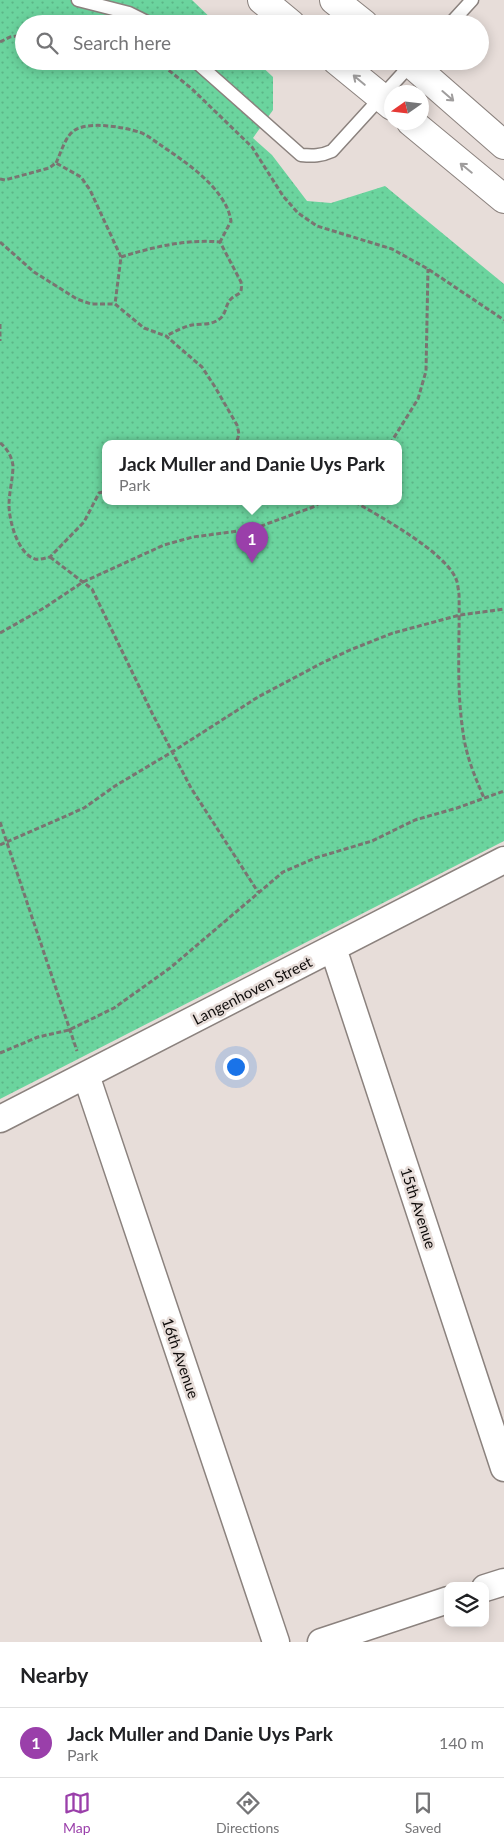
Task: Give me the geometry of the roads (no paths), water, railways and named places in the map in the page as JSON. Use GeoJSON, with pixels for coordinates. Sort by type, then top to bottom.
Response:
{"type":"FeatureCollection","features":[{"type":"Feature","properties":{"kind":"main road"},"geometry":{"type":"LineString","coordinates":[[262,0],[280,15]]}},
{"type":"Feature","properties":{"kind":"main road"},"geometry":{"type":"LineString","coordinates":[[334,0],[353,15]]}},
{"type":"Feature","properties":{"kind":"main road"},"geometry":{"type":"LineString","coordinates":[[348,70],[384,100]]}},
{"type":"Feature","properties":{"kind":"main road"},"geometry":{"type":"LineString","coordinates":[[420,70],[504,145]]}},
{"type":"Feature","properties":{"kind":"main road"},"geometry":{"type":"LineString","coordinates":[[421,130],[504,199]]}},
{"type":"Feature","properties":{"kind":"street","name":"Langenhoven Street"},"geometry":{"type":"LineString","coordinates":[[0,1119],[83,1067],[333,948],[504,860]]}},
{"type":"Feature","properties":{"kind":"street","name":"15th Avenue"},"geometry":{"type":"LineString","coordinates":[[333,948],[504,1468]]}},
{"type":"Feature","properties":{"kind":"street","name":"16th Avenue"},"geometry":{"type":"LineString","coordinates":[[83,1067],[276,1642]]}},
{"type":"Feature","properties":{"kind":"street"},"geometry":{"type":"LineString","coordinates":[[489,1587],[504,1582]]}},
{"type":"Feature","properties":{"kind":"street"},"geometry":{"type":"LineString","coordinates":[[321,1642],[444,1601]]}},
{"type":"Feature","properties":{"kind":"lane"},"geometry":{"type":"LineString","coordinates":[[78,0],[133,15]]}},
{"type":"Feature","properties":{"kind":"lane"},"geometry":{"type":"LineString","coordinates":[[458,15],[472,0]]}},
{"type":"Feature","properties":{"kind":"lane"},"geometry":{"type":"LineString","coordinates":[[205,70],[301,155],[321,156],[332,151],[384,104]]}},
{"type":"Feature","properties":{"kind":"lane"},"geometry":{"type":"LineString","coordinates":[[397,85],[406,70]]}},
{"type":"Feature","properties":{"kind":"place","name":"Jack Muller and Danie Uys Park"},"geometry":{"type":"Point","coordinates":[252,563]}}]}
